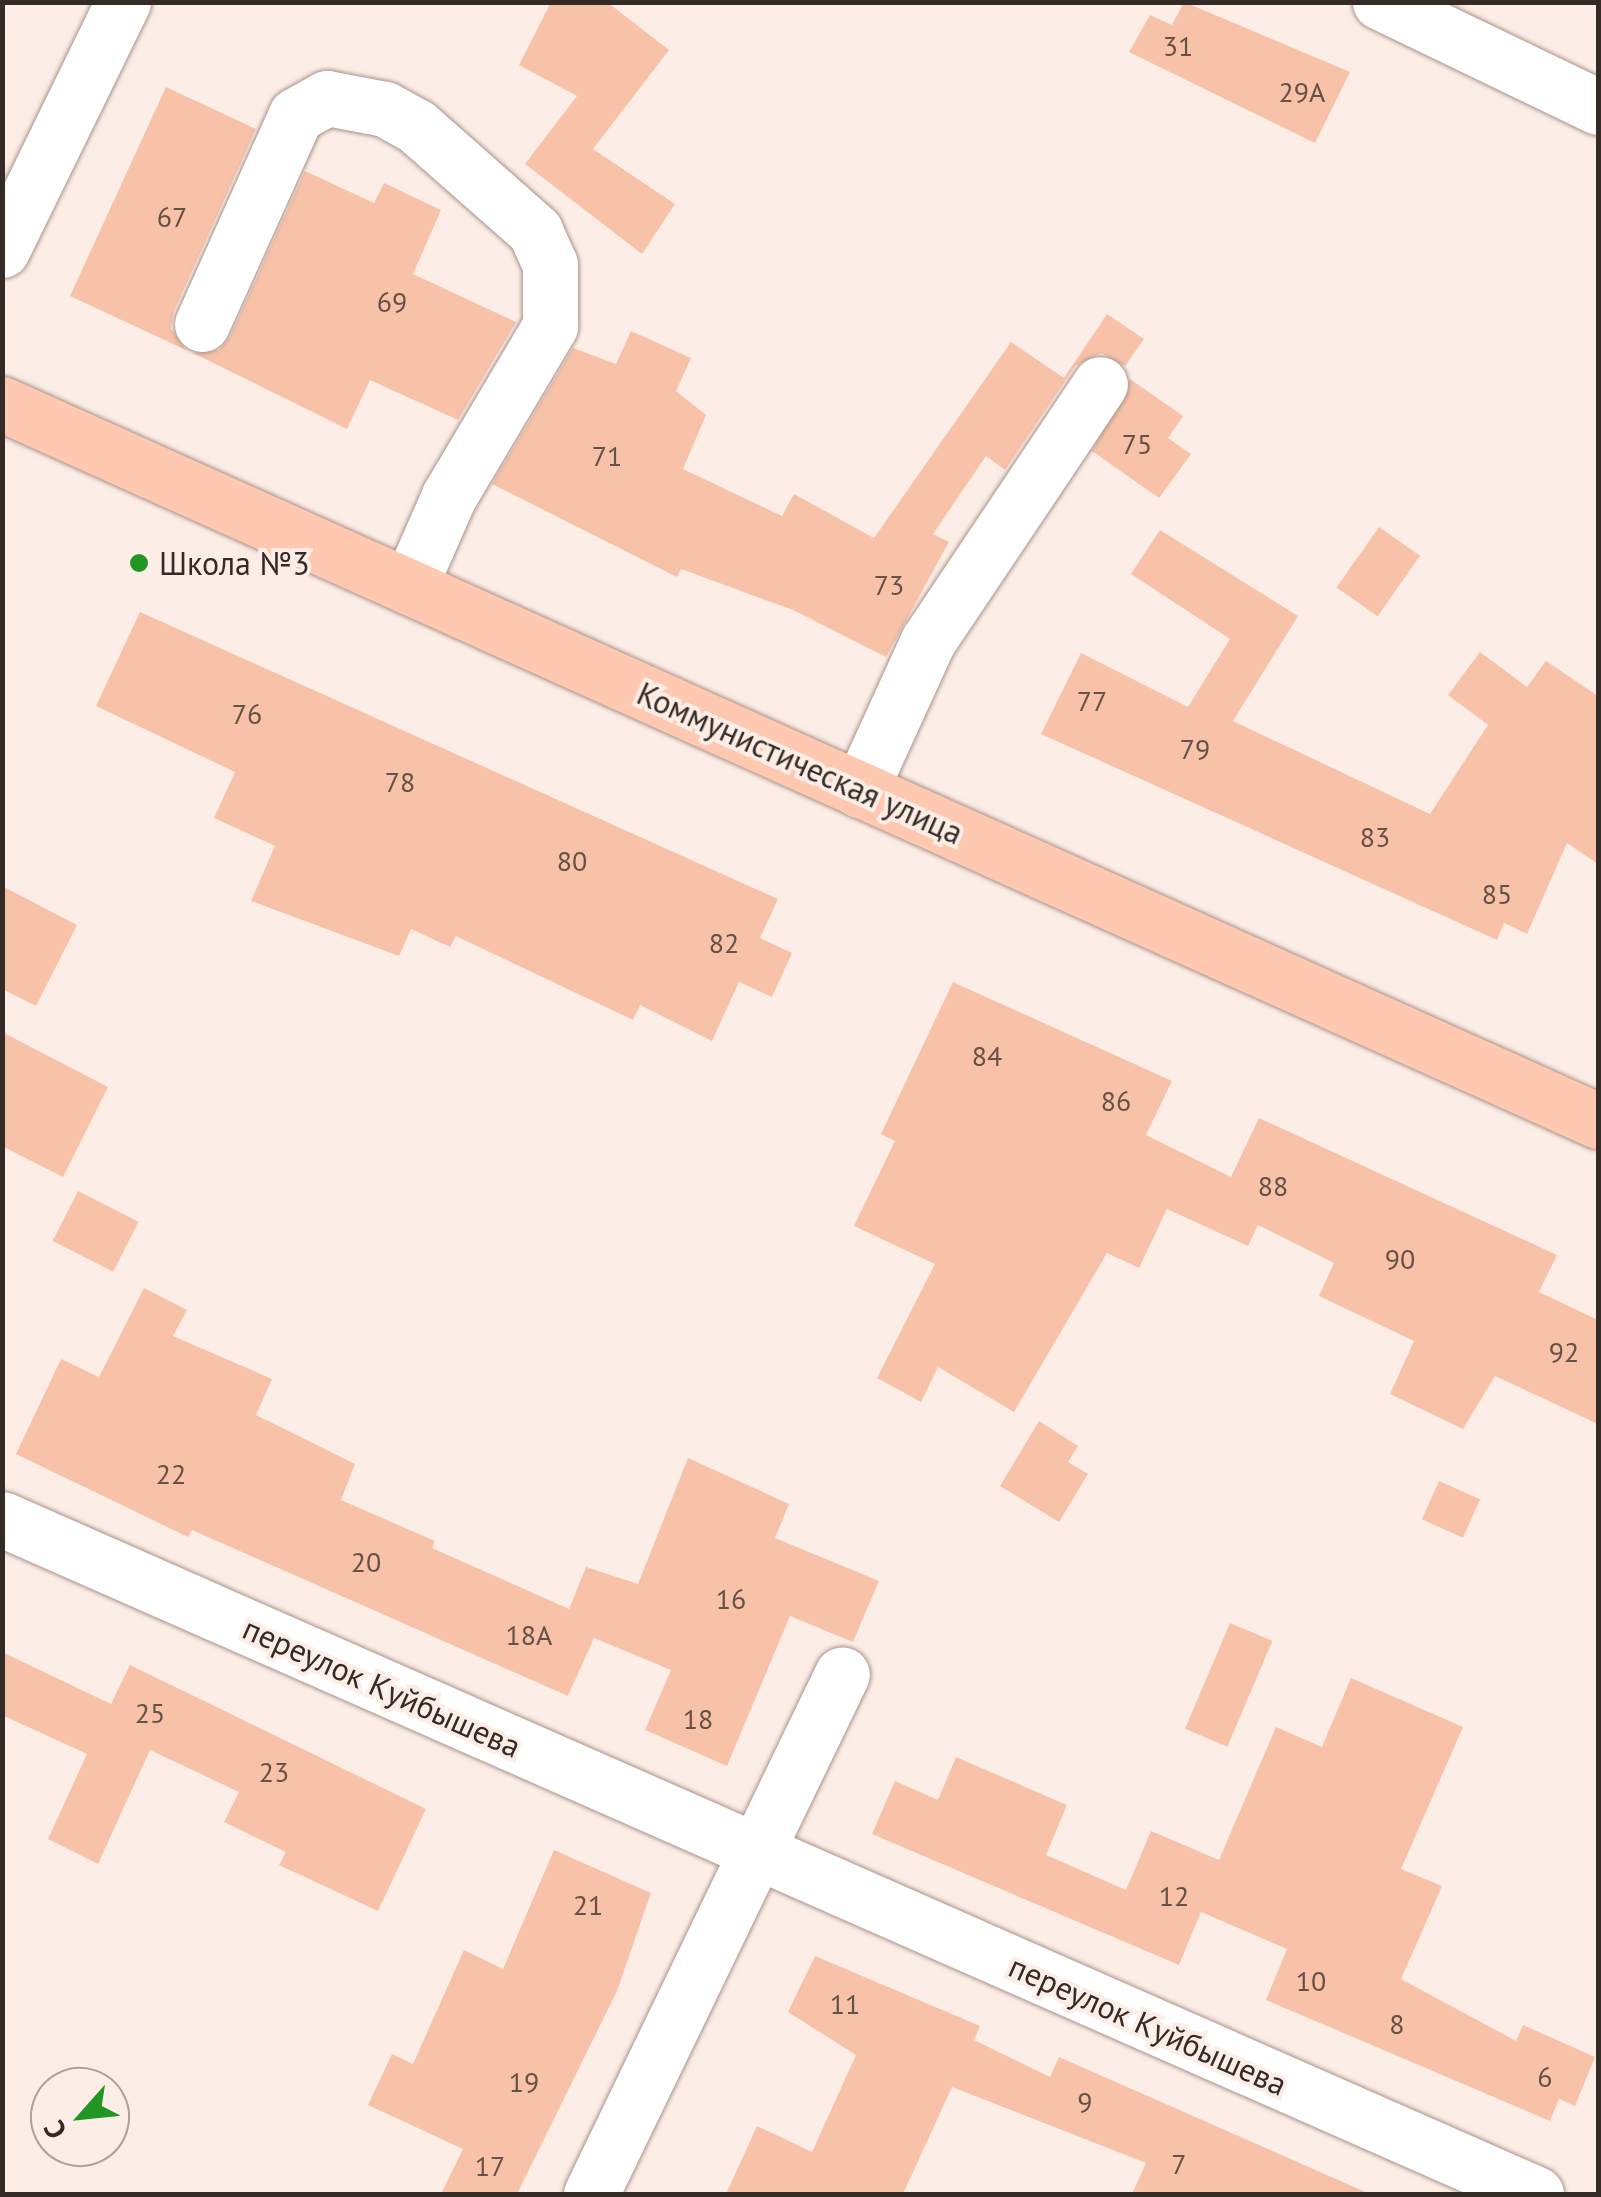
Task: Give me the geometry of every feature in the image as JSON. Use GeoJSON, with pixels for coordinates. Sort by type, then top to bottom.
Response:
{"type":"FeatureCollection","features":[{"type":"Feature","properties":{"kind":"main road","name":"Коммунистическая улица"},"geometry":{"type":"LineString","coordinates":[[2,404],[1598,1121]]}},
{"type":"Feature","properties":{"kind":"street"},"geometry":{"type":"LineString","coordinates":[[2,250],[123,2]]}},
{"type":"Feature","properties":{"kind":"street"},"geometry":{"type":"LineString","coordinates":[[1380,2],[1598,107]]}},
{"type":"Feature","properties":{"kind":"street"},"geometry":{"type":"LineString","coordinates":[[202,324],[296,115],[327,98],[416,126],[535,231],[550,264],[550,326],[449,496],[410,588]]}},
{"type":"Feature","properties":{"kind":"street"},"geometry":{"type":"LineString","coordinates":[[860,790],[928,641],[1100,384]]}},
{"type":"Feature","properties":{"kind":"street","name":"переулок Куйбышева"},"geometry":{"type":"LineString","coordinates":[[2,1519],[1536,2194]]}},
{"type":"Feature","properties":{"kind":"street"},"geometry":{"type":"LineString","coordinates":[[591,2194],[761,1856],[842,1674]]}},
{"type":"Feature","properties":{"kind":"building"},"geometry":{"type":"Polygon","coordinates":[[[551,2],[607,2],[669,50],[593,149],[675,204],[642,254],[525,164],[577,96],[519,65],[551,2]]]}},
{"type":"Feature","properties":{"kind":"building"},"geometry":{"type":"Polygon","coordinates":[[[1184,2],[1350,72],[1315,143],[1129,52],[1150,15],[1172,25],[1184,2]]]}},
{"type":"Feature","properties":{"kind":"building"},"geometry":{"type":"Polygon","coordinates":[[[166,87],[256,129],[174,311],[171,328],[186,350],[70,296],[166,87]]]}},
{"type":"Feature","properties":{"kind":"building"},"geometry":{"type":"Polygon","coordinates":[[[305,171],[374,203],[384,183],[441,210],[413,274],[516,322],[458,420],[370,380],[347,429],[193,353],[219,350],[230,337],[305,171]]]}},
{"type":"Feature","properties":{"kind":"building"},"geometry":{"type":"Polygon","coordinates":[[[1107,314],[1144,339],[1125,366],[1101,353],[1075,366],[1005,470],[986,456],[933,534],[949,542],[886,657],[793,610],[681,569],[677,577],[492,484],[573,348],[616,364],[631,331],[691,358],[676,391],[706,415],[683,469],[782,516],[794,494],[874,538],[1011,342],[1064,378],[1107,314]]]}},
{"type":"Feature","properties":{"kind":"building"},"geometry":{"type":"Polygon","coordinates":[[[1130,379],[1183,416],[1168,438],[1191,454],[1159,498],[1092,451],[1130,379]]]}},
{"type":"Feature","properties":{"kind":"building"},"geometry":{"type":"Polygon","coordinates":[[[1379,527],[1420,556],[1378,616],[1337,588],[1379,527]]]}},
{"type":"Feature","properties":{"kind":"building"},"geometry":{"type":"Polygon","coordinates":[[[1160,530],[1298,616],[1233,721],[1430,814],[1488,725],[1448,695],[1480,652],[1527,687],[1546,661],[1598,696],[1598,864],[1567,843],[1527,934],[1504,923],[1497,940],[1041,734],[1081,653],[1188,707],[1230,639],[1131,574],[1160,530]]]}},
{"type":"Feature","properties":{"kind":"building"},"geometry":{"type":"Polygon","coordinates":[[[140,612],[778,899],[760,938],[792,953],[772,997],[739,982],[712,1041],[640,1005],[633,1020],[456,936],[450,947],[411,929],[399,956],[251,901],[275,846],[214,818],[235,772],[96,706],[140,612]]]}},
{"type":"Feature","properties":{"kind":"building"},"geometry":{"type":"Polygon","coordinates":[[[2,886],[77,925],[36,1006],[2,989],[2,886]]]}},
{"type":"Feature","properties":{"kind":"building"},"geometry":{"type":"Polygon","coordinates":[[[953,982],[1172,1081],[1146,1135],[1231,1177],[1259,1118],[1557,1255],[1539,1292],[1598,1320],[1598,1424],[1495,1376],[1463,1429],[1390,1394],[1414,1341],[1319,1296],[1334,1263],[1258,1225],[1248,1246],[1167,1209],[1139,1268],[1107,1253],[1014,1412],[938,1367],[921,1402],[877,1378],[935,1264],[854,1226],[895,1141],[881,1134],[953,982]]]}},
{"type":"Feature","properties":{"kind":"building"},"geometry":{"type":"Polygon","coordinates":[[[2,1032],[108,1087],[63,1177],[2,1146],[2,1032]]]}},
{"type":"Feature","properties":{"kind":"building"},"geometry":{"type":"Polygon","coordinates":[[[78,1191],[139,1222],[113,1272],[53,1241],[78,1191]]]}},
{"type":"Feature","properties":{"kind":"building"},"geometry":{"type":"Polygon","coordinates":[[[144,1288],[187,1310],[173,1336],[272,1379],[256,1415],[355,1464],[341,1500],[435,1541],[432,1548],[569,1609],[586,1567],[638,1584],[688,1458],[789,1504],[775,1538],[879,1581],[853,1642],[790,1616],[727,1766],[645,1730],[671,1670],[594,1638],[568,1696],[192,1530],[188,1537],[16,1454],[61,1359],[99,1377],[144,1288]]]}},
{"type":"Feature","properties":{"kind":"building"},"geometry":{"type":"Polygon","coordinates":[[[1039,1421],[1078,1446],[1068,1462],[1088,1474],[1059,1522],[1000,1486],[1039,1421]]]}},
{"type":"Feature","properties":{"kind":"building"},"geometry":{"type":"Polygon","coordinates":[[[1439,1481],[1480,1499],[1463,1538],[1422,1519],[1439,1481]]]}},
{"type":"Feature","properties":{"kind":"building"},"geometry":{"type":"Polygon","coordinates":[[[1230,1623],[1272,1641],[1227,1747],[1185,1729],[1230,1623]]]}},
{"type":"Feature","properties":{"kind":"building"},"geometry":{"type":"Polygon","coordinates":[[[2,1652],[111,1704],[130,1665],[426,1809],[378,1911],[279,1865],[286,1852],[224,1822],[239,1792],[150,1750],[98,1864],[48,1839],[87,1754],[2,1715],[2,1652]]]}},
{"type":"Feature","properties":{"kind":"building"},"geometry":{"type":"Polygon","coordinates":[[[1351,1678],[1463,1727],[1401,1869],[1442,1886],[1401,1979],[1516,2041],[1523,2025],[1595,2057],[1575,2106],[1559,2099],[1550,2121],[1266,2000],[1287,1949],[1201,1912],[1179,1965],[872,1834],[895,1781],[938,1800],[956,1757],[1067,1805],[1046,1855],[1126,1890],[1151,1831],[1219,1860],[1276,1727],[1322,1747],[1351,1678]]]}},
{"type":"Feature","properties":{"kind":"building"},"geometry":{"type":"Polygon","coordinates":[[[554,1850],[651,1893],[617,1991],[517,2194],[441,2194],[463,2149],[368,2105],[392,2054],[413,2064],[464,1950],[503,1969],[554,1850]]]}},
{"type":"Feature","properties":{"kind":"building"},"geometry":{"type":"Polygon","coordinates":[[[815,1956],[980,2026],[974,2040],[1050,2077],[1059,2057],[1370,2194],[1132,2194],[1146,2163],[952,2087],[903,2194],[726,2194],[757,2126],[812,2152],[856,2055],[788,2012],[815,1956]]]}},
{"type":"Feature","properties":{"kind":"place","name":"Школа №3"},"geometry":{"type":"Point","coordinates":[139,563]}}]}
